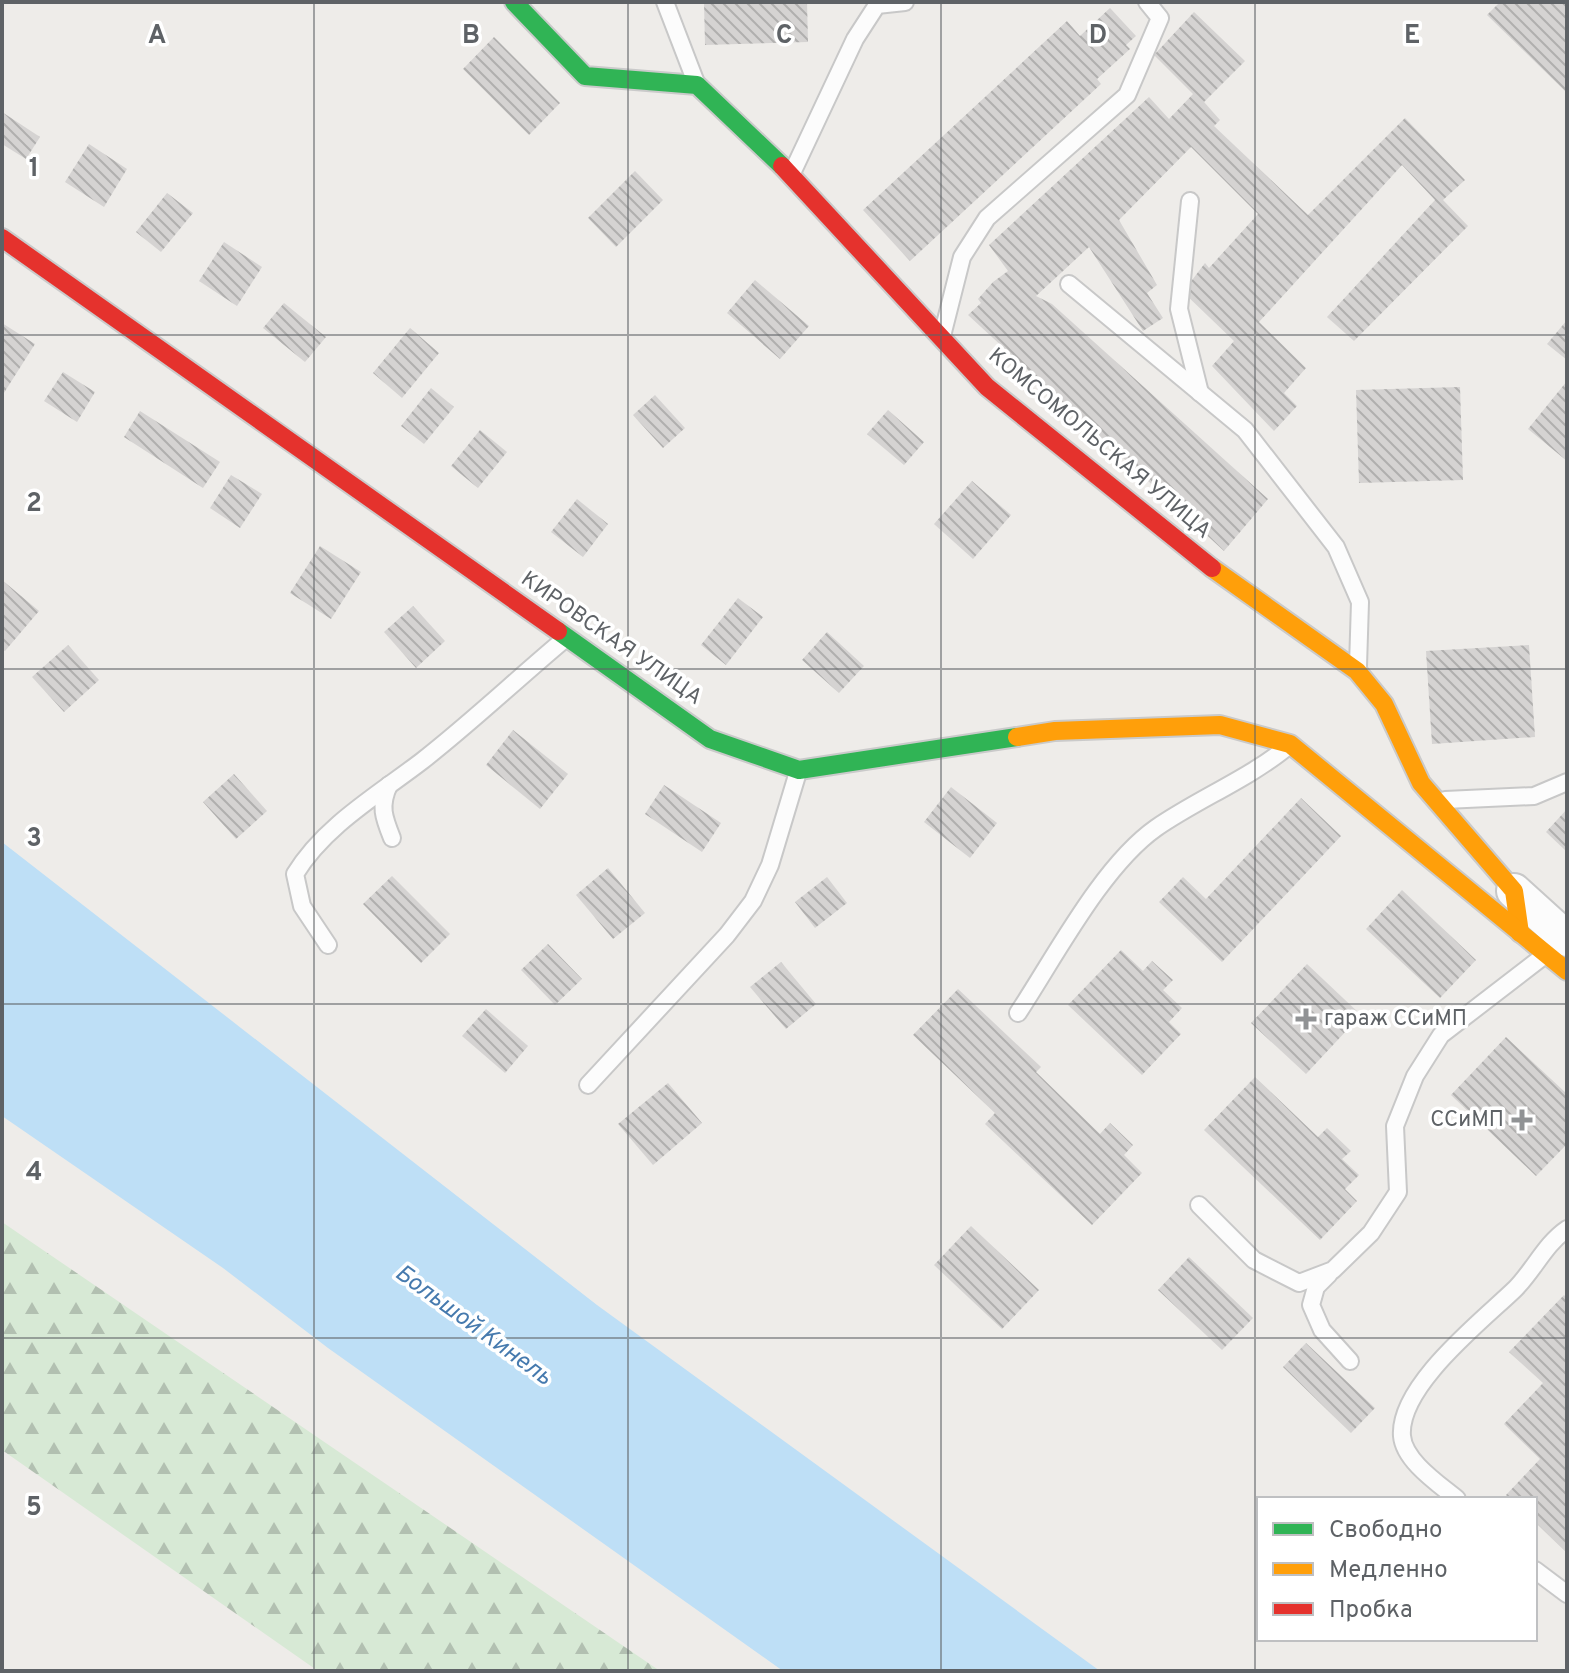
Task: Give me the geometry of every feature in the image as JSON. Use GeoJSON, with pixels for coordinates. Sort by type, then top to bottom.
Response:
{"type":"FeatureCollection","features":[{"type":"Feature","properties":{"kind":"main road"},"geometry":{"type":"LineString","coordinates":[[514,2],[585,76],[697,85]]}},
{"type":"Feature","properties":{"kind":"main road","name":"КОМСОМОЛЬСКАЯ УЛИЦА"},"geometry":{"type":"LineString","coordinates":[[697,85],[791,174],[987,387],[1174,540],[1292,628],[1357,671],[1384,704],[1421,783],[1514,891]]}},
{"type":"Feature","properties":{"kind":"main road","name":"КИРОВСКАЯ УЛИЦА"},"geometry":{"type":"LineString","coordinates":[[2,238],[710,739],[799,770],[1055,731],[1220,725],[1290,744]]}},
{"type":"Feature","properties":{"kind":"main road"},"geometry":{"type":"LineString","coordinates":[[1290,744],[1520,933],[1557,947],[1567,971]]}},
{"type":"Feature","properties":{"kind":"main road"},"geometry":{"type":"LineString","coordinates":[[1514,891],[1520,933]]}},
{"type":"Feature","properties":{"kind":"street"},"geometry":{"type":"LineString","coordinates":[[1514,891],[1557,947]]}},
{"type":"Feature","properties":{"kind":"lane"},"geometry":{"type":"LineString","coordinates":[[665,2],[697,85]]}},
{"type":"Feature","properties":{"kind":"lane"},"geometry":{"type":"LineString","coordinates":[[791,174],[855,39],[877,5],[905,2]]}},
{"type":"Feature","properties":{"kind":"lane"},"geometry":{"type":"LineString","coordinates":[[942,338],[962,257],[987,218],[1127,95],[1160,18],[1147,2]]}},
{"type":"Feature","properties":{"kind":"lane"},"geometry":{"type":"LineString","coordinates":[[1190,201],[1179,309],[1200,393]]}},
{"type":"Feature","properties":{"kind":"lane"},"geometry":{"type":"LineString","coordinates":[[1069,284],[1245,430],[1336,547],[1360,602],[1357,671]]}},
{"type":"Feature","properties":{"kind":"lane"},"geometry":{"type":"LineString","coordinates":[[328,945],[302,906],[295,874],[305,858],[389,784],[423,760],[567,637]]}},
{"type":"Feature","properties":{"kind":"lane"},"geometry":{"type":"LineString","coordinates":[[1018,1013],[1117,864],[1155,829],[1265,765],[1290,744]]}},
{"type":"Feature","properties":{"kind":"lane"},"geometry":{"type":"LineString","coordinates":[[588,1085],[717,946],[753,901],[770,865],[799,770]]}},
{"type":"Feature","properties":{"kind":"lane"},"geometry":{"type":"LineString","coordinates":[[1435,801],[1534,796],[1567,782]]}},
{"type":"Feature","properties":{"kind":"lane"},"geometry":{"type":"LineString","coordinates":[[389,784],[382,799],[383,815],[392,838]]}},
{"type":"Feature","properties":{"kind":"lane"},"geometry":{"type":"LineString","coordinates":[[1350,1361],[1322,1330],[1311,1305],[1316,1287],[1371,1233],[1398,1192],[1395,1126],[1415,1076],[1441,1035],[1557,947]]}},
{"type":"Feature","properties":{"kind":"lane"},"geometry":{"type":"LineString","coordinates":[[1199,1205],[1254,1260],[1299,1283],[1333,1270]]}},
{"type":"Feature","properties":{"kind":"lane"},"geometry":{"type":"LineString","coordinates":[[1455,1497],[1408,1455],[1401,1435],[1410,1407],[1435,1367],[1463,1336],[1517,1287],[1557,1235],[1567,1229]]}},
{"type":"Feature","properties":{"kind":"lane"},"geometry":{"type":"LineString","coordinates":[[1537,1572],[1567,1594]]}},
{"type":"Feature","properties":{"kind":"green space"},"geometry":{"type":"Polygon","coordinates":[[[2,1222],[660,1671],[318,1671],[2,1450],[2,1222]]]}},
{"type":"Feature","properties":{"kind":"water","name":"Большой Кинель"},"geometry":{"type":"Polygon","coordinates":[[[2,842],[597,1305],[1100,1671],[783,1671],[328,1348],[223,1268],[2,1116],[2,842]]]}},
{"type":"Feature","properties":{"kind":"building"},"geometry":{"type":"Polygon","coordinates":[[[704,2],[807,2],[808,42],[705,45],[704,2]]]}},
{"type":"Feature","properties":{"kind":"building"},"geometry":{"type":"Polygon","coordinates":[[[1500,2],[1567,2],[1567,93],[1487,15],[1500,2]]]}},
{"type":"Feature","properties":{"kind":"building"},"geometry":{"type":"Polygon","coordinates":[[[1110,8],[1136,36],[1126,45],[1130,49],[1097,79],[1101,84],[910,261],[863,210],[1067,21],[1080,36],[1110,8]]]}},
{"type":"Feature","properties":{"kind":"building"},"geometry":{"type":"Polygon","coordinates":[[[1194,12],[1245,61],[1204,102],[1220,120],[1214,126],[1308,215],[1405,118],[1465,180],[1443,200],[1468,226],[1354,341],[1327,317],[1435,200],[1402,165],[1259,322],[1306,368],[1284,393],[1297,406],[1274,431],[1212,366],[1234,341],[1183,292],[1205,263],[1209,268],[1258,214],[1191,147],[1119,220],[1157,285],[1147,293],[1163,318],[1143,331],[1089,247],[1036,296],[1052,304],[1268,499],[1224,551],[968,315],[981,303],[978,299],[993,282],[1008,271],[989,245],[1149,97],[1169,119],[1193,94],[1154,55],[1194,12]]]}},
{"type":"Feature","properties":{"kind":"building"},"geometry":{"type":"Polygon","coordinates":[[[494,37],[560,103],[529,135],[463,69],[494,37]]]}},
{"type":"Feature","properties":{"kind":"building"},"geometry":{"type":"Polygon","coordinates":[[[2,112],[40,137],[26,159],[2,144],[2,112]]]}},
{"type":"Feature","properties":{"kind":"building"},"geometry":{"type":"Polygon","coordinates":[[[89,144],[127,169],[104,207],[65,182],[89,144]]]}},
{"type":"Feature","properties":{"kind":"building"},"geometry":{"type":"Polygon","coordinates":[[[635,171],[663,200],[616,247],[588,218],[635,171]]]}},
{"type":"Feature","properties":{"kind":"building"},"geometry":{"type":"Polygon","coordinates":[[[167,193],[193,213],[161,252],[136,232],[167,193]]]}},
{"type":"Feature","properties":{"kind":"building"},"geometry":{"type":"Polygon","coordinates":[[[224,242],[262,267],[237,306],[199,281],[224,242]]]}},
{"type":"Feature","properties":{"kind":"building"},"geometry":{"type":"Polygon","coordinates":[[[755,280],[809,326],[780,359],[727,313],[755,280]]]}},
{"type":"Feature","properties":{"kind":"building"},"geometry":{"type":"Polygon","coordinates":[[[284,303],[326,337],[305,362],[263,328],[284,303]]]}},
{"type":"Feature","properties":{"kind":"building"},"geometry":{"type":"Polygon","coordinates":[[[1567,320],[1567,360],[1547,344],[1567,320]]]}},
{"type":"Feature","properties":{"kind":"building"},"geometry":{"type":"Polygon","coordinates":[[[2,323],[35,344],[2,396],[2,323]]]}},
{"type":"Feature","properties":{"kind":"building"},"geometry":{"type":"Polygon","coordinates":[[[410,328],[439,353],[402,398],[373,373],[410,328]]]}},
{"type":"Feature","properties":{"kind":"building"},"geometry":{"type":"Polygon","coordinates":[[[63,372],[95,392],[77,422],[44,401],[63,372]]]}},
{"type":"Feature","properties":{"kind":"building"},"geometry":{"type":"Polygon","coordinates":[[[1567,381],[1567,461],[1528,429],[1567,381]]]}},
{"type":"Feature","properties":{"kind":"building"},"geometry":{"type":"Polygon","coordinates":[[[1460,387],[1463,480],[1359,483],[1356,390],[1460,387]]]}},
{"type":"Feature","properties":{"kind":"building"},"geometry":{"type":"Polygon","coordinates":[[[431,388],[454,407],[424,444],[401,426],[431,388]]]}},
{"type":"Feature","properties":{"kind":"building"},"geometry":{"type":"Polygon","coordinates":[[[655,395],[685,428],[663,448],[633,415],[655,395]]]}},
{"type":"Feature","properties":{"kind":"building"},"geometry":{"type":"Polygon","coordinates":[[[888,410],[924,442],[904,465],[867,434],[888,410]]]}},
{"type":"Feature","properties":{"kind":"building"},"geometry":{"type":"Polygon","coordinates":[[[140,411],[220,462],[203,488],[124,437],[140,411]]]}},
{"type":"Feature","properties":{"kind":"building"},"geometry":{"type":"Polygon","coordinates":[[[480,430],[507,452],[478,488],[451,466],[480,430]]]}},
{"type":"Feature","properties":{"kind":"building"},"geometry":{"type":"Polygon","coordinates":[[[231,475],[262,494],[240,528],[210,508],[231,475]]]}},
{"type":"Feature","properties":{"kind":"building"},"geometry":{"type":"Polygon","coordinates":[[[972,481],[1011,515],[973,559],[934,524],[972,481]]]}},
{"type":"Feature","properties":{"kind":"building"},"geometry":{"type":"Polygon","coordinates":[[[577,499],[608,524],[583,557],[551,532],[577,499]]]}},
{"type":"Feature","properties":{"kind":"building"},"geometry":{"type":"Polygon","coordinates":[[[320,546],[361,572],[331,619],[290,593],[320,546]]]}},
{"type":"Feature","properties":{"kind":"building"},"geometry":{"type":"Polygon","coordinates":[[[2,580],[39,611],[5,651],[2,649],[2,580]]]}},
{"type":"Feature","properties":{"kind":"building"},"geometry":{"type":"Polygon","coordinates":[[[738,598],[763,617],[726,665],[701,645],[738,598]]]}},
{"type":"Feature","properties":{"kind":"building"},"geometry":{"type":"Polygon","coordinates":[[[413,606],[445,641],[416,668],[384,632],[413,606]]]}},
{"type":"Feature","properties":{"kind":"building"},"geometry":{"type":"Polygon","coordinates":[[[827,632],[864,666],[839,693],[802,660],[827,632]]]}},
{"type":"Feature","properties":{"kind":"building"},"geometry":{"type":"Polygon","coordinates":[[[68,645],[99,680],[64,712],[32,677],[68,645]]]}},
{"type":"Feature","properties":{"kind":"building"},"geometry":{"type":"Polygon","coordinates":[[[1529,645],[1535,737],[1432,744],[1426,651],[1529,645]]]}},
{"type":"Feature","properties":{"kind":"building"},"geometry":{"type":"Polygon","coordinates":[[[513,730],[568,774],[540,809],[486,765],[513,730]]]}},
{"type":"Feature","properties":{"kind":"building"},"geometry":{"type":"Polygon","coordinates":[[[234,774],[267,811],[236,839],[203,802],[234,774]]]}},
{"type":"Feature","properties":{"kind":"building"},"geometry":{"type":"Polygon","coordinates":[[[664,785],[721,823],[702,852],[645,814],[664,785]]]}},
{"type":"Feature","properties":{"kind":"building"},"geometry":{"type":"Polygon","coordinates":[[[951,787],[997,823],[970,858],[924,822],[951,787]]]}},
{"type":"Feature","properties":{"kind":"building"},"geometry":{"type":"Polygon","coordinates":[[[1301,798],[1341,836],[1222,962],[1159,902],[1183,877],[1206,899],[1301,798]]]}},
{"type":"Feature","properties":{"kind":"building"},"geometry":{"type":"Polygon","coordinates":[[[1567,809],[1567,852],[1546,832],[1567,809]]]}},
{"type":"Feature","properties":{"kind":"building"},"geometry":{"type":"Polygon","coordinates":[[[608,868],[645,913],[613,939],[576,895],[608,868]]]}},
{"type":"Feature","properties":{"kind":"building"},"geometry":{"type":"Polygon","coordinates":[[[392,876],[450,934],[421,963],[363,904],[392,876]]]}},
{"type":"Feature","properties":{"kind":"building"},"geometry":{"type":"Polygon","coordinates":[[[827,877],[847,903],[815,928],[795,902],[827,877]]]}},
{"type":"Feature","properties":{"kind":"building","name":"гараж ССиМП"},"geometry":{"type":"Polygon","coordinates":[[[1402,890],[1476,960],[1440,998],[1366,929],[1402,890]]]}},
{"type":"Feature","properties":{"kind":"building"},"geometry":{"type":"Polygon","coordinates":[[[548,944],[582,979],[555,1005],[521,970],[548,944]]]}},
{"type":"Feature","properties":{"kind":"building"},"geometry":{"type":"Polygon","coordinates":[[[1121,950],[1143,971],[1152,961],[1173,980],[1163,990],[1182,1008],[1169,1022],[1181,1034],[1142,1075],[1068,1005],[1121,950]]]}},
{"type":"Feature","properties":{"kind":"building"},"geometry":{"type":"Polygon","coordinates":[[[781,962],[816,1004],[786,1029],[750,987],[781,962]]]}},
{"type":"Feature","properties":{"kind":"building","name":"гараж ССиМП"},"geometry":{"type":"Polygon","coordinates":[[[1307,964],[1361,1015],[1306,1074],[1251,1023],[1307,964]]]}},
{"type":"Feature","properties":{"kind":"building"},"geometry":{"type":"Polygon","coordinates":[[[958,989],[1041,1067],[1036,1072],[1100,1134],[1110,1123],[1133,1145],[1124,1155],[1142,1173],[1092,1225],[985,1124],[995,1113],[913,1035],[958,989]]]}},
{"type":"Feature","properties":{"kind":"building"},"geometry":{"type":"Polygon","coordinates":[[[486,1009],[528,1046],[505,1073],[462,1036],[486,1009]]]}},
{"type":"Feature","properties":{"kind":"building","name":"ССиМП"},"geometry":{"type":"Polygon","coordinates":[[[1506,1037],[1567,1094],[1567,1144],[1536,1176],[1451,1095],[1506,1037]]]}},
{"type":"Feature","properties":{"kind":"building"},"geometry":{"type":"Polygon","coordinates":[[[1255,1077],[1318,1137],[1327,1128],[1351,1151],[1342,1159],[1359,1175],[1345,1189],[1357,1201],[1320,1240],[1204,1130],[1255,1077]]]}},
{"type":"Feature","properties":{"kind":"building"},"geometry":{"type":"Polygon","coordinates":[[[668,1083],[702,1123],[653,1165],[618,1124],[668,1083]]]}},
{"type":"Feature","properties":{"kind":"building"},"geometry":{"type":"Polygon","coordinates":[[[971,1226],[1039,1290],[1002,1329],[934,1265],[971,1226]]]}},
{"type":"Feature","properties":{"kind":"building"},"geometry":{"type":"Polygon","coordinates":[[[1189,1257],[1253,1318],[1222,1350],[1158,1290],[1189,1257]]]}},
{"type":"Feature","properties":{"kind":"building"},"geometry":{"type":"Polygon","coordinates":[[[1564,1295],[1567,1298],[1567,1553],[1537,1524],[1537,1497],[1506,1495],[1540,1459],[1504,1424],[1543,1383],[1509,1352],[1564,1295]]]}},
{"type":"Feature","properties":{"kind":"building"},"geometry":{"type":"Polygon","coordinates":[[[1306,1343],[1375,1408],[1351,1433],[1283,1367],[1306,1343]]]}},
{"type":"Feature","properties":{"kind":"traffic: fast"},"geometry":{"type":"LineString","coordinates":[[514,2],[585,76],[697,85],[782,166]]}},
{"type":"Feature","properties":{"kind":"traffic: fast"},"geometry":{"type":"LineString","coordinates":[[558,631],[710,739],[799,770],[1017,737]]}},
{"type":"Feature","properties":{"kind":"traffic: slow"},"geometry":{"type":"LineString","coordinates":[[1212,568],[1357,671],[1384,704],[1421,783],[1514,891],[1520,933]]}},
{"type":"Feature","properties":{"kind":"traffic: slow"},"geometry":{"type":"LineString","coordinates":[[1017,737],[1055,731],[1220,725],[1290,744],[1567,971]]}},
{"type":"Feature","properties":{"kind":"traffic: jam"},"geometry":{"type":"LineString","coordinates":[[782,166],[987,387],[1212,568]]}},
{"type":"Feature","properties":{"kind":"traffic: jam"},"geometry":{"type":"LineString","coordinates":[[2,238],[558,631]]}},
{"type":"Feature","properties":{"kind":"place","name":"гараж ССиМП"},"geometry":{"type":"Point","coordinates":[1306,1019]}},
{"type":"Feature","properties":{"kind":"place","name":"ССиМП"},"geometry":{"type":"Point","coordinates":[1522,1120]}}]}
